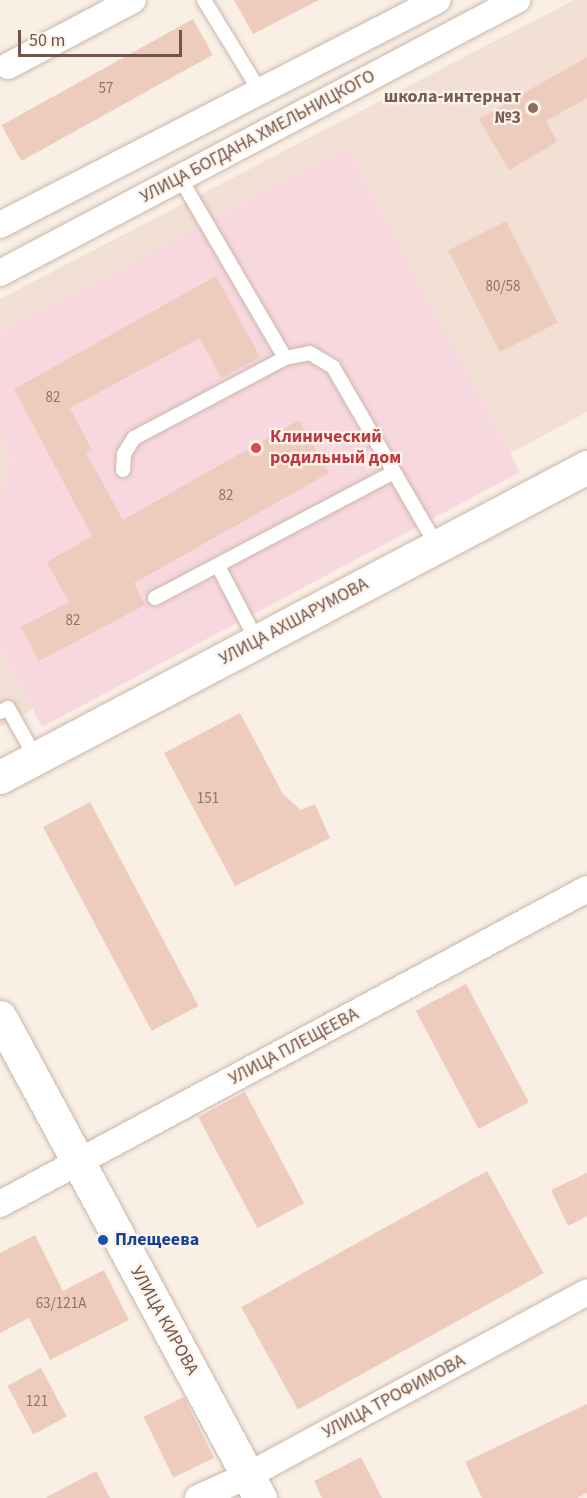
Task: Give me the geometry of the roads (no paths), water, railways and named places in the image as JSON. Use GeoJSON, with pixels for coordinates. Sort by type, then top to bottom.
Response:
{"type":"FeatureCollection","features":[{"type":"Feature","properties":{"kind":"street"},"geometry":{"type":"LineString","coordinates":[[8,66],[133,0]]}},
{"type":"Feature","properties":{"kind":"street","name":"УЛИЦА БОГДАНА ХМЕЛЬНИЦКОГО"},"geometry":{"type":"LineString","coordinates":[[0,225],[261,93],[437,0]]}},
{"type":"Feature","properties":{"kind":"street","name":"УЛИЦА БОГДАНА ХМЕЛЬНИЦКОГО"},"geometry":{"type":"LineString","coordinates":[[0,273],[516,0]]}},
{"type":"Feature","properties":{"kind":"street","name":"УЛИЦА АХШАРУМОВА"},"geometry":{"type":"LineString","coordinates":[[0,777],[587,467]]}},
{"type":"Feature","properties":{"kind":"street","name":"УЛИЦА ПЛЕЩЕЕВА"},"geometry":{"type":"LineString","coordinates":[[0,1204],[587,890]]}},
{"type":"Feature","properties":{"kind":"street","name":"УЛИЦА КИРОВА"},"geometry":{"type":"LineString","coordinates":[[0,1017],[77,1163],[255,1487]]}},
{"type":"Feature","properties":{"kind":"street","name":"УЛИЦА ТРОФИМОВА"},"geometry":{"type":"LineString","coordinates":[[198,1498],[255,1487],[587,1292]]}},
{"type":"Feature","properties":{"kind":"lane"},"geometry":{"type":"LineString","coordinates":[[204,0],[261,93]]}},
{"type":"Feature","properties":{"kind":"lane"},"geometry":{"type":"LineString","coordinates":[[180,178],[285,358]]}},
{"type":"Feature","properties":{"kind":"lane"},"geometry":{"type":"LineString","coordinates":[[123,470],[124,454],[134,438],[285,358],[310,353],[333,367],[437,546]]}},
{"type":"Feature","properties":{"kind":"lane"},"geometry":{"type":"LineString","coordinates":[[155,598],[394,472]]}},
{"type":"Feature","properties":{"kind":"lane"},"geometry":{"type":"LineString","coordinates":[[218,566],[257,641]]}},
{"type":"Feature","properties":{"kind":"lane"},"geometry":{"type":"LineString","coordinates":[[0,712],[8,708],[36,758]]}},
{"type":"Feature","properties":{"kind":"place","name":"школа-интернат №3"},"geometry":{"type":"Point","coordinates":[533,108]}},
{"type":"Feature","properties":{"kind":"place","name":"Клинический родильный дом"},"geometry":{"type":"Point","coordinates":[256,448]}},
{"type":"Feature","properties":{"kind":"place","name":"Плещеева"},"geometry":{"type":"Point","coordinates":[103,1240]}}]}
